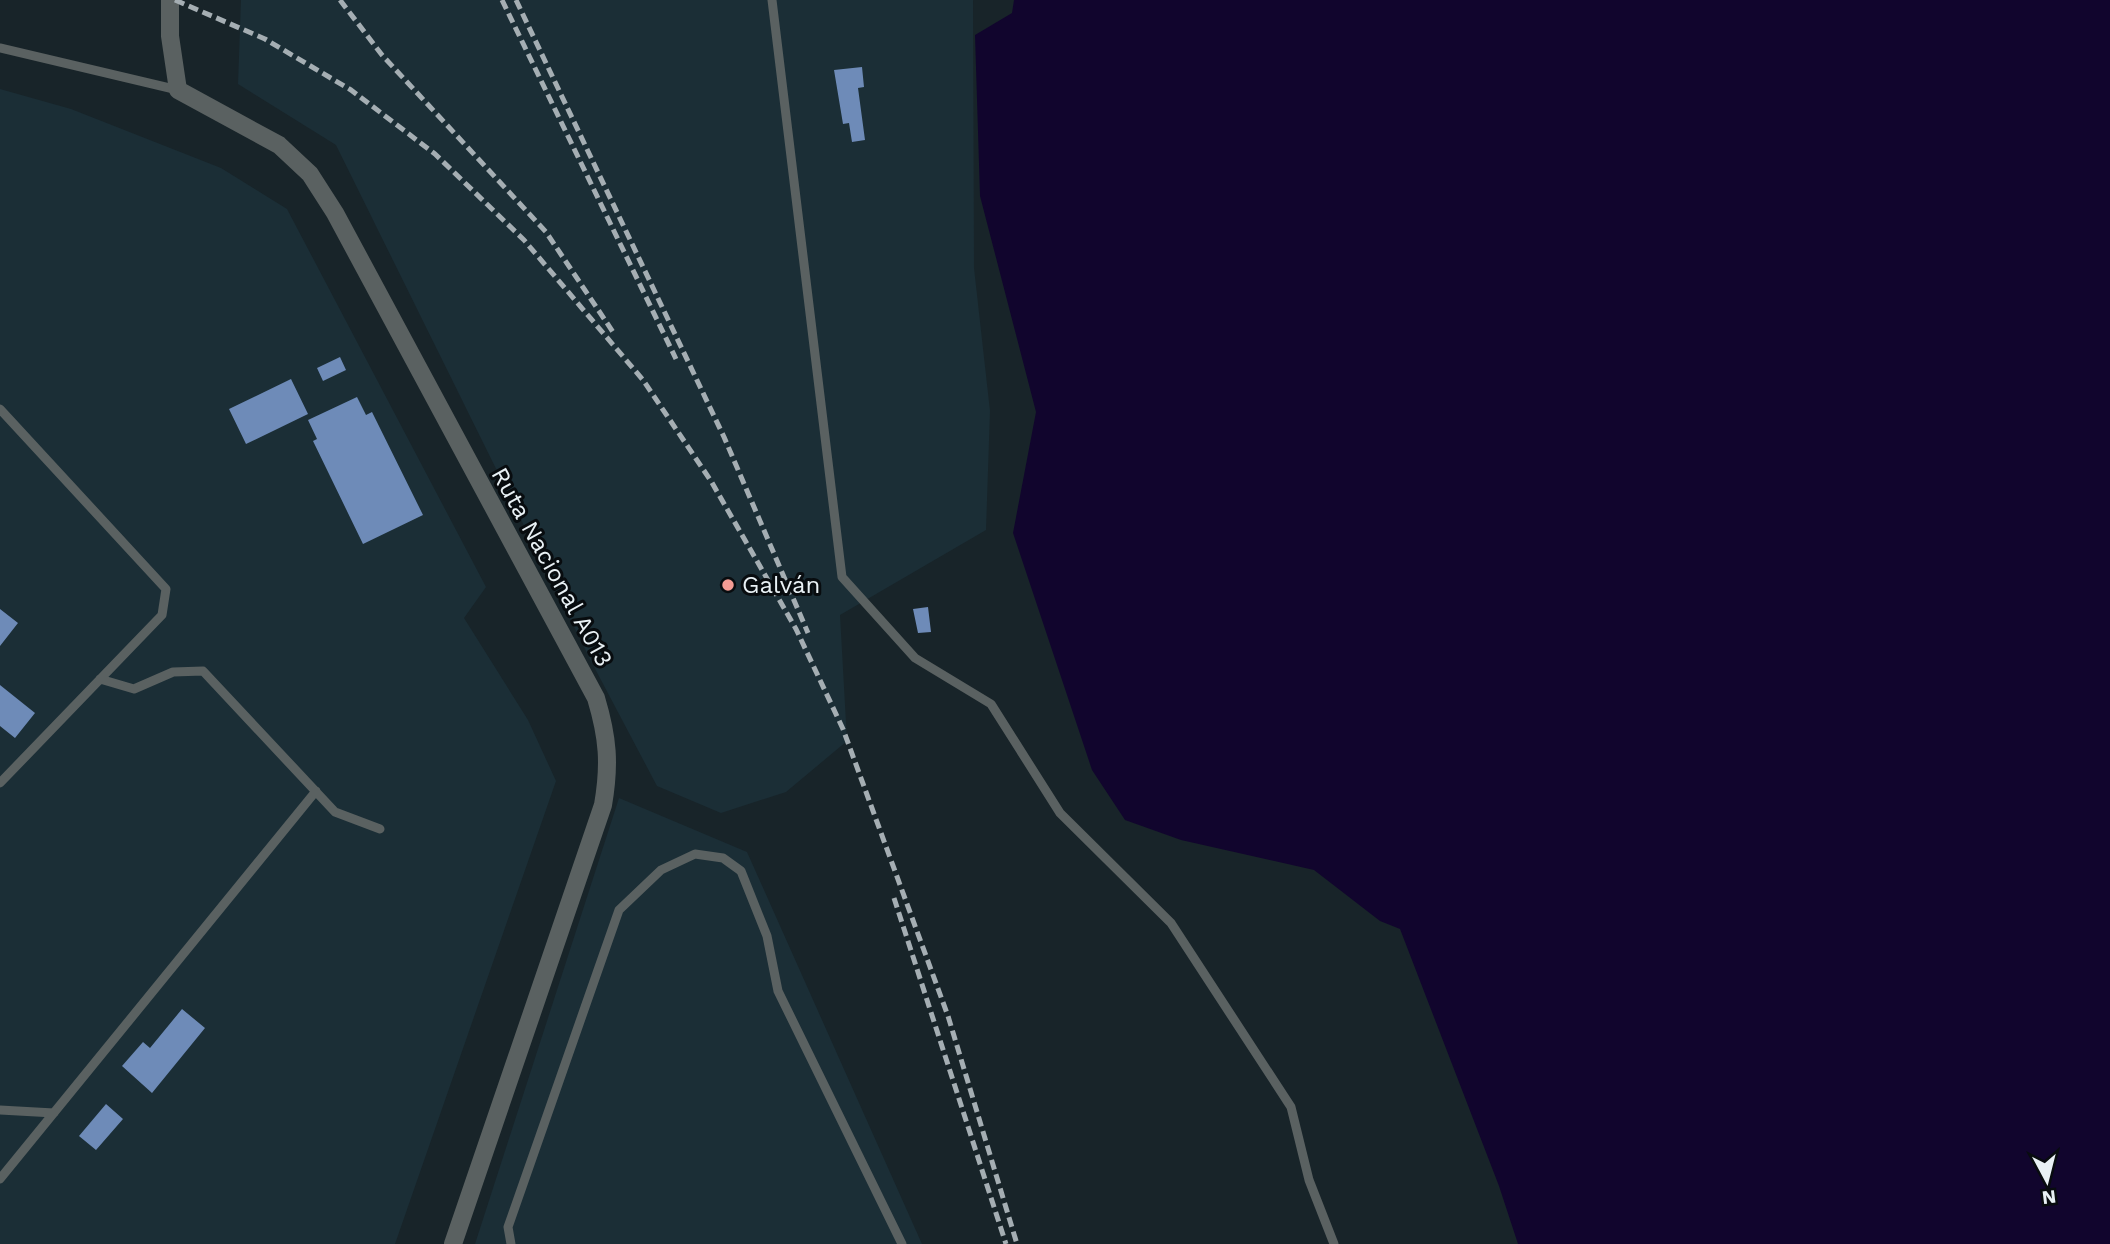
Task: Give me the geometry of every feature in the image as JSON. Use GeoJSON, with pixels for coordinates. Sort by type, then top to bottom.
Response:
{"type":"FeatureCollection","features":[{"type":"Feature","properties":{"kind":"street"},"geometry":{"type":"LineString","coordinates":[[170,0],[170,36],[178,89]]}},
{"type":"Feature","properties":{"kind":"street","name":"Ruta Nacional A013"},"geometry":{"type":"LineString","coordinates":[[178,89],[279,145],[310,174],[335,213],[596,698],[608,736],[608,776],[603,805],[453,1244]]}},
{"type":"Feature","properties":{"kind":"lane"},"geometry":{"type":"LineString","coordinates":[[772,0],[842,577],[915,658],[991,704],[1060,813],[1171,923],[1291,1107],[1309,1180],[1334,1244]]}},
{"type":"Feature","properties":{"kind":"lane"},"geometry":{"type":"LineString","coordinates":[[0,48],[178,89]]}},
{"type":"Feature","properties":{"kind":"lane"},"geometry":{"type":"LineString","coordinates":[[0,409],[166,589],[162,615],[0,783]]}},
{"type":"Feature","properties":{"kind":"lane"},"geometry":{"type":"LineString","coordinates":[[100,679],[134,689],[173,672],[203,671],[335,811],[380,829]]}},
{"type":"Feature","properties":{"kind":"lane"},"geometry":{"type":"LineString","coordinates":[[0,1179],[316,791]]}},
{"type":"Feature","properties":{"kind":"lane"},"geometry":{"type":"LineString","coordinates":[[511,1244],[508,1227],[619,910],[661,870],[695,854],[723,858],[741,871],[767,936],[778,991],[902,1244]]}},
{"type":"Feature","properties":{"kind":"lane"},"geometry":{"type":"LineString","coordinates":[[0,1110],[54,1113]]}},
{"type":"Feature","properties":{"kind":"shaded area"},"geometry":{"type":"Polygon","coordinates":[[[241,0],[973,0],[974,268],[990,411],[986,530],[840,615],[847,741],[786,792],[721,813],[657,786],[592,663],[336,145],[238,84],[241,0]]]}},
{"type":"Feature","properties":{"kind":"shaded area"},"geometry":{"type":"Polygon","coordinates":[[[1014,0],[2110,0],[2110,1244],[1518,1244],[1499,1186],[1400,929],[1380,921],[1314,870],[1181,840],[1125,820],[1092,770],[1013,533],[1036,412],[980,196],[975,35],[1012,13],[1014,0]]]}},
{"type":"Feature","properties":{"kind":"shaded area"},"geometry":{"type":"Polygon","coordinates":[[[0,89],[71,109],[221,168],[287,209],[486,587],[464,618],[528,720],[556,781],[395,1244],[0,1244],[0,89]]]}},
{"type":"Feature","properties":{"kind":"shaded area"},"geometry":{"type":"Polygon","coordinates":[[[619,798],[747,852],[922,1244],[475,1244],[619,798]]]}},
{"type":"Feature","properties":{"kind":"building"},"geometry":{"type":"Polygon","coordinates":[[[862,67],[864,87],[858,88],[865,140],[852,142],[849,123],[843,124],[834,70],[862,67]]]}},
{"type":"Feature","properties":{"kind":"building"},"geometry":{"type":"Polygon","coordinates":[[[340,357],[346,370],[323,381],[317,368],[340,357]]]}},
{"type":"Feature","properties":{"kind":"building"},"geometry":{"type":"Polygon","coordinates":[[[291,379],[308,414],[246,444],[229,409],[291,379]]]}},
{"type":"Feature","properties":{"kind":"building"},"geometry":{"type":"Polygon","coordinates":[[[357,397],[366,415],[372,412],[423,515],[363,544],[313,441],[317,439],[308,420],[357,397]]]}},
{"type":"Feature","properties":{"kind":"building"},"geometry":{"type":"Polygon","coordinates":[[[928,607],[931,632],[918,633],[913,609],[928,607]]]}},
{"type":"Feature","properties":{"kind":"building"},"geometry":{"type":"Polygon","coordinates":[[[0,609],[18,623],[0,646],[0,609]]]}},
{"type":"Feature","properties":{"kind":"building"},"geometry":{"type":"Polygon","coordinates":[[[0,685],[35,713],[15,738],[0,726],[0,685]]]}},
{"type":"Feature","properties":{"kind":"building"},"geometry":{"type":"Polygon","coordinates":[[[182,1009],[205,1028],[152,1093],[122,1066],[143,1042],[150,1048],[182,1009]]]}},
{"type":"Feature","properties":{"kind":"building"},"geometry":{"type":"Polygon","coordinates":[[[106,1104],[123,1119],[96,1150],[79,1136],[106,1104]]]}},
{"type":"Feature","properties":{"kind":"railway"},"geometry":{"type":"LineString","coordinates":[[175,0],[265,39],[351,90],[435,154],[524,240],[643,380],[711,481],[796,629],[843,729],[948,1016],[1017,1244]]}},
{"type":"Feature","properties":{"kind":"railway"},"geometry":{"type":"LineString","coordinates":[[340,0],[382,55],[546,232],[615,335]]}},
{"type":"Feature","properties":{"kind":"railway"},"geometry":{"type":"LineString","coordinates":[[502,0],[676,359]]}},
{"type":"Feature","properties":{"kind":"railway"},"geometry":{"type":"LineString","coordinates":[[516,0],[724,437],[808,633]]}},
{"type":"Feature","properties":{"kind":"railway"},"geometry":{"type":"LineString","coordinates":[[894,898],[1006,1244]]}},
{"type":"Feature","properties":{"kind":"place","name":"Galván"},"geometry":{"type":"Point","coordinates":[728,585]}}]}
